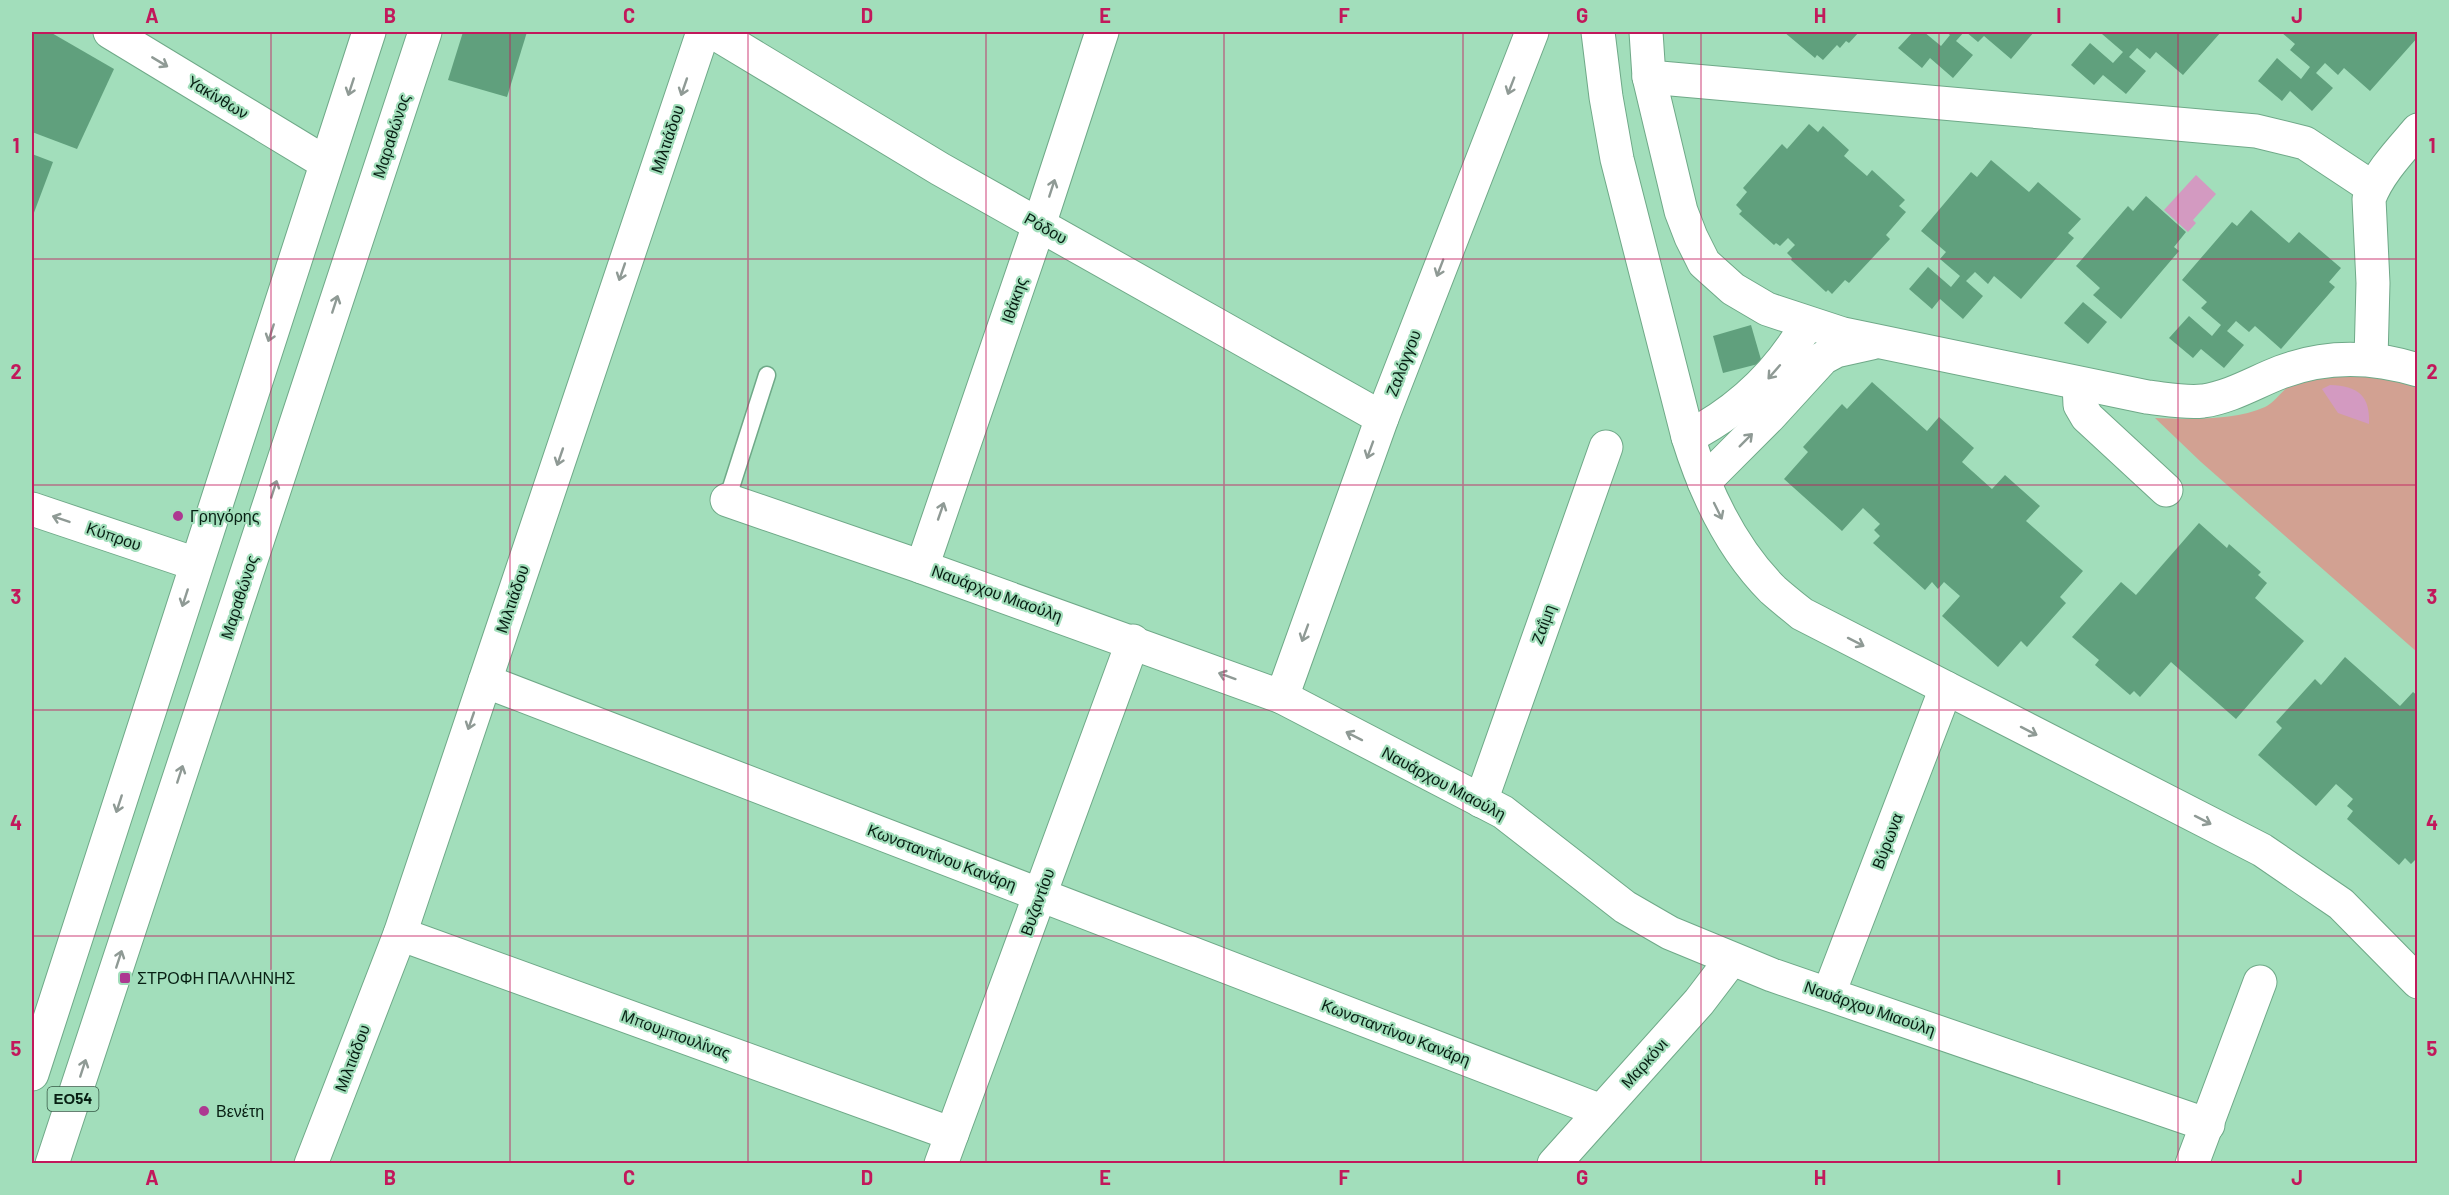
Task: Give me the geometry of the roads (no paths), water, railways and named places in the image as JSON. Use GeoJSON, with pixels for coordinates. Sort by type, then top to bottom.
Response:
{"type":"FeatureCollection","features":[{"type":"Feature","properties":{"kind":"street","name":"Υακίνθων"},"geometry":{"type":"LineString","coordinates":[[110,32],[326,163]]}},
{"type":"Feature","properties":{"kind":"street","name":"ΕΟ54"},"geometry":{"type":"LineString","coordinates":[[32,1074],[369,32]]}},
{"type":"Feature","properties":{"kind":"street","name":"Μαραθώνος"},"geometry":{"type":"LineString","coordinates":[[52,1164],[425,32]]}},
{"type":"Feature","properties":{"kind":"street","name":"Μιλτιάδου"},"geometry":{"type":"LineString","coordinates":[[311,1164],[399,934],[703,32]]}},
{"type":"Feature","properties":{"kind":"street","name":"Ρόδου"},"geometry":{"type":"LineString","coordinates":[[713,32],[878,132],[1382,418]]}},
{"type":"Feature","properties":{"kind":"street","name":"Ιθάκης"},"geometry":{"type":"LineString","coordinates":[[922,567],[1040,225],[1102,32]]}},
{"type":"Feature","properties":{"kind":"street","name":"Ζαλόγγου"},"geometry":{"type":"LineString","coordinates":[[1282,697],[1382,418],[1532,32]]}},
{"type":"Feature","properties":{"kind":"street"},"geometry":{"type":"LineString","coordinates":[[1598,32],[1605,97],[1617,159],[1688,438],[1704,482],[1730,534],[1758,574],[1774,591],[1802,614],[2262,850],[2341,904],[2418,982]]}},
{"type":"Feature","properties":{"kind":"street"},"geometry":{"type":"LineString","coordinates":[[1646,32],[1649,77],[1682,211],[1691,237],[1704,263],[1733,289],[1767,309],[1807,324],[1875,342],[2079,384],[2181,401],[2203,401],[2240,391],[2281,371],[2328,360],[2371,359],[2418,370]]}},
{"type":"Feature","properties":{"kind":"street"},"geometry":{"type":"LineString","coordinates":[[1649,77],[2256,131],[2305,143],[2373,188]]}},
{"type":"Feature","properties":{"kind":"street"},"geometry":{"type":"LineString","coordinates":[[2371,359],[2373,284],[2368,218],[2369,200],[2373,188],[2418,130]]}},
{"type":"Feature","properties":{"kind":"street"},"geometry":{"type":"LineString","coordinates":[[1688,438],[1722,418],[1766,380],[1782,363],[1807,324]]}},
{"type":"Feature","properties":{"kind":"street"},"geometry":{"type":"LineString","coordinates":[[1704,482],[1769,417],[1823,358],[1836,351],[1875,342]]}},
{"type":"Feature","properties":{"kind":"street"},"geometry":{"type":"LineString","coordinates":[[2079,384],[2080,405],[2087,417],[2166,489]]}},
{"type":"Feature","properties":{"kind":"street","name":"Ζαΐμη"},"geometry":{"type":"LineString","coordinates":[[1481,801],[1606,447]]}},
{"type":"Feature","properties":{"kind":"street","name":"Ναυάρχου Μιαούλη"},"geometry":{"type":"LineString","coordinates":[[727,500],[1133,641],[1282,697],[1503,812],[1646,921],[1731,960],[2208,1125]]}},
{"type":"Feature","properties":{"kind":"street","name":"Κύπρου"},"geometry":{"type":"LineString","coordinates":[[32,508],[196,564]]}},
{"type":"Feature","properties":{"kind":"street","name":"Βυζαντίου"},"geometry":{"type":"LineString","coordinates":[[946,1149],[1133,641]]}},
{"type":"Feature","properties":{"kind":"street","name":"Κωνσταντίνου Κανάρη"},"geometry":{"type":"LineString","coordinates":[[485,681],[1601,1111]]}},
{"type":"Feature","properties":{"kind":"street","name":"Βύρωνα"},"geometry":{"type":"LineString","coordinates":[[1829,993],[1946,688]]}},
{"type":"Feature","properties":{"kind":"street","name":"Μπουμπουλίνας"},"geometry":{"type":"LineString","coordinates":[[399,934],[946,1149]]}},
{"type":"Feature","properties":{"kind":"street","name":"Μαρκόνι"},"geometry":{"type":"LineString","coordinates":[[1554,1164],[1699,1002],[1731,960]]}},
{"type":"Feature","properties":{"kind":"street"},"geometry":{"type":"LineString","coordinates":[[2192,1164],[2260,982]]}},
{"type":"Feature","properties":{"kind":"lane"},"geometry":{"type":"LineString","coordinates":[[727,500],[767,375]]}},
{"type":"Feature","properties":{"kind":"place","name":"Γρηγόρης"},"geometry":{"type":"Point","coordinates":[178,516]}},
{"type":"Feature","properties":{"kind":"place","name":"ΣΤΡΟΦΗ ΠΑΛΛΗΝΗΣ"},"geometry":{"type":"Point","coordinates":[125,978]}},
{"type":"Feature","properties":{"kind":"place","name":"Βενέτη"},"geometry":{"type":"Point","coordinates":[204,1111]}}]}
